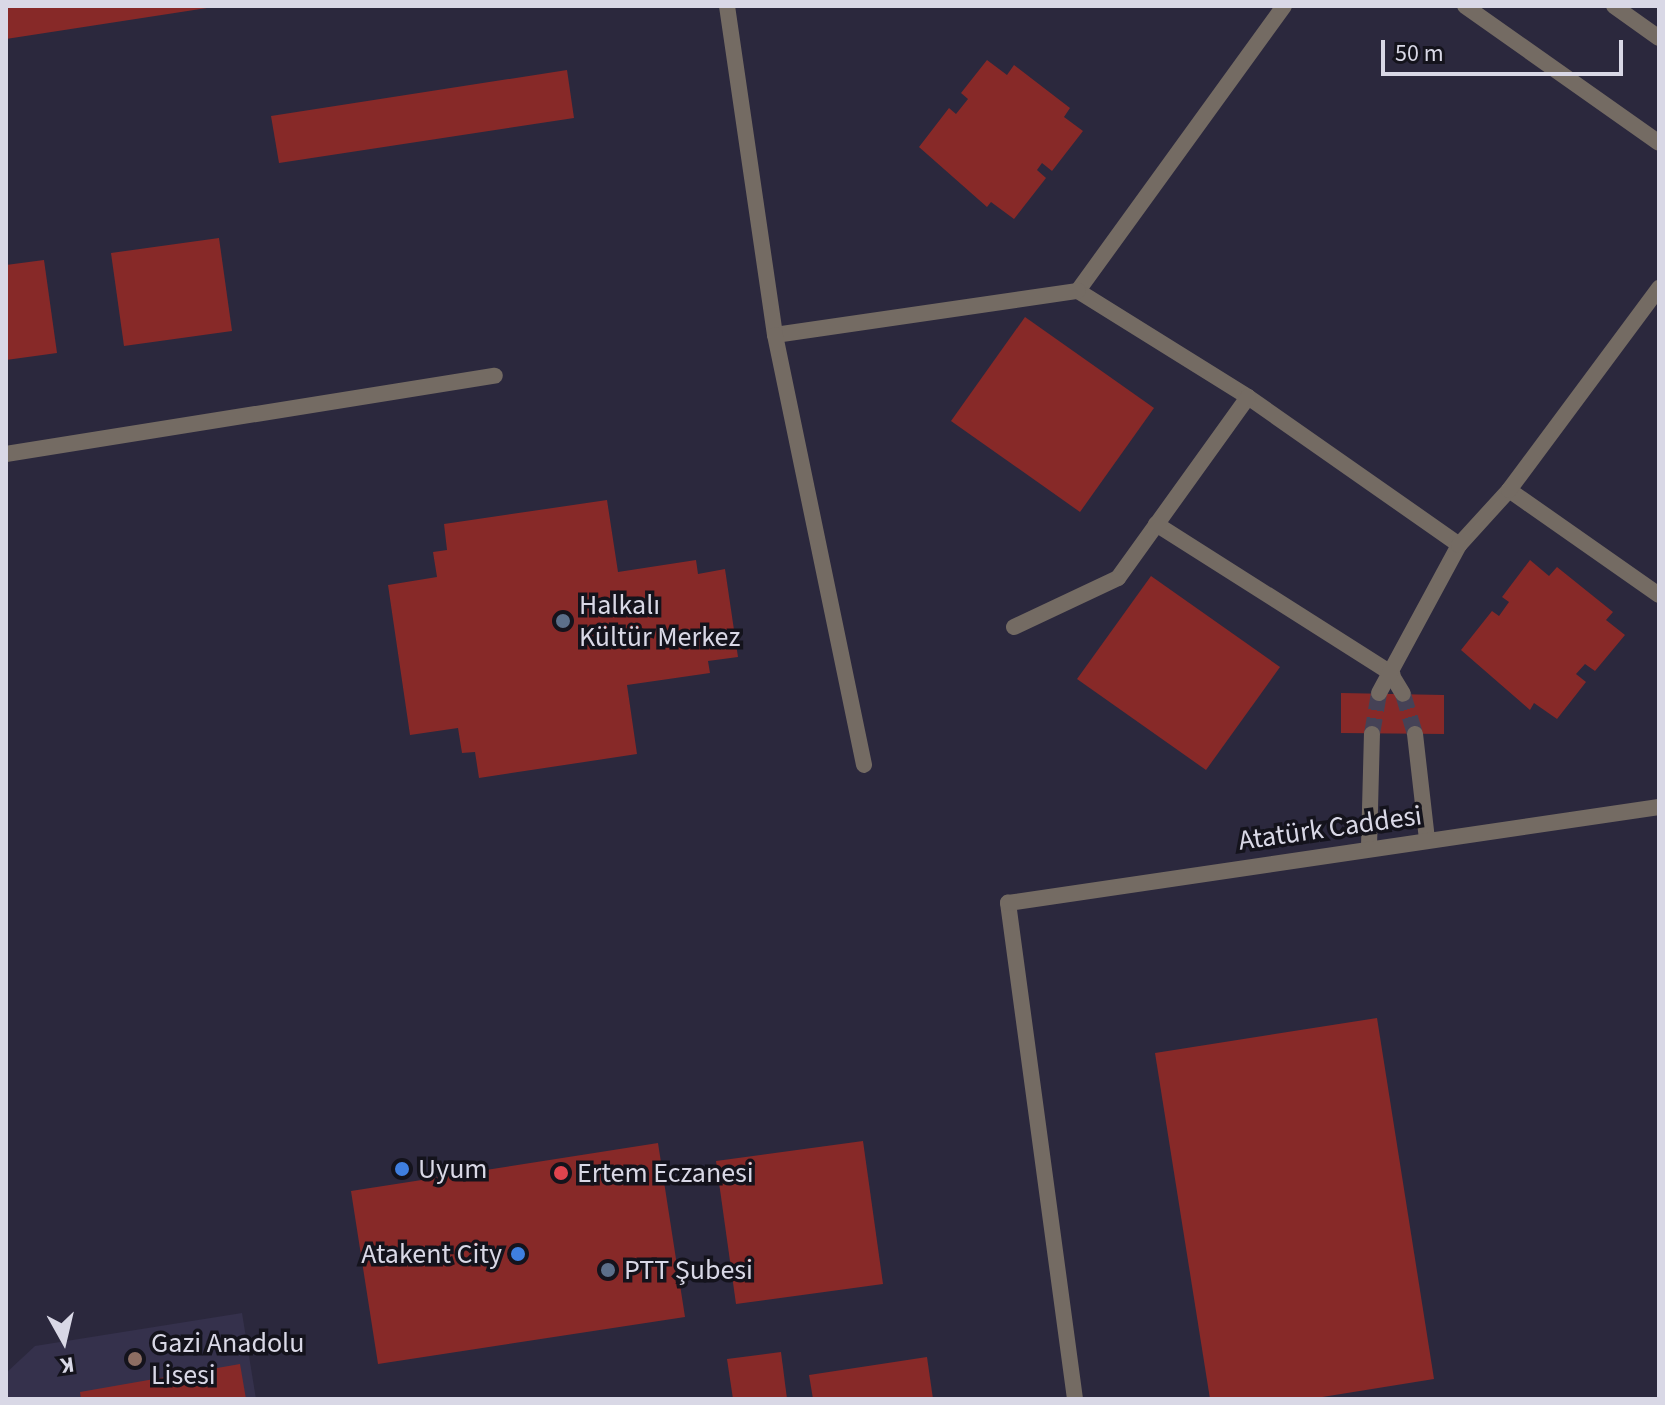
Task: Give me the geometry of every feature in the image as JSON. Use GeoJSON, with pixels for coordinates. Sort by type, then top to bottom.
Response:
{"type":"FeatureCollection","features":[{"type":"Feature","properties":{"kind":"street"},"geometry":{"type":"LineString","coordinates":[[727,6],[775,335],[864,765]]}},
{"type":"Feature","properties":{"kind":"street"},"geometry":{"type":"LineString","coordinates":[[1078,291],[1284,6]]}},
{"type":"Feature","properties":{"kind":"street"},"geometry":{"type":"LineString","coordinates":[[1465,6],[1659,143]]}},
{"type":"Feature","properties":{"kind":"street"},"geometry":{"type":"LineString","coordinates":[[1614,6],[1659,38]]}},
{"type":"Feature","properties":{"kind":"street"},"geometry":{"type":"LineString","coordinates":[[1379,693],[1392,674],[1459,545],[1509,490],[1659,288]]}},
{"type":"Feature","properties":{"kind":"street"},"geometry":{"type":"LineString","coordinates":[[775,335],[1078,291],[1248,397],[1459,545]]}},
{"type":"Feature","properties":{"kind":"street"},"geometry":{"type":"LineString","coordinates":[[6,454],[495,376]]}},
{"type":"Feature","properties":{"kind":"street"},"geometry":{"type":"LineString","coordinates":[[1014,627],[1118,578],[1248,397]]}},
{"type":"Feature","properties":{"kind":"street"},"geometry":{"type":"LineString","coordinates":[[1509,490],[1659,595]]}},
{"type":"Feature","properties":{"kind":"street"},"geometry":{"type":"LineString","coordinates":[[1156,524],[1392,674],[1403,694]]}},
{"type":"Feature","properties":{"kind":"street"},"geometry":{"type":"LineString","coordinates":[[1369,847],[1372,734]]}},
{"type":"Feature","properties":{"kind":"street"},"geometry":{"type":"LineString","coordinates":[[1415,734],[1427,839]]}},
{"type":"Feature","properties":{"kind":"street","name":"Atatürk Caddesi"},"geometry":{"type":"LineString","coordinates":[[1075,1399],[1008,903],[1369,847],[1659,807]]}},
{"type":"Feature","properties":{"kind":"shaded area","name":"Gazi Anadolu Lisesi"},"geometry":{"type":"Polygon","coordinates":[[[242,1313],[256,1399],[6,1399],[6,1373],[35,1346],[242,1313]]]}},
{"type":"Feature","properties":{"kind":"building"},"geometry":{"type":"Polygon","coordinates":[[[6,6],[206,6],[207,8],[6,39],[6,6]]]}},
{"type":"Feature","properties":{"kind":"building"},"geometry":{"type":"Polygon","coordinates":[[[987,60],[1007,75],[1014,65],[1070,108],[1064,117],[1083,131],[1052,171],[1042,163],[1037,170],[1046,178],[1014,219],[991,202],[987,207],[919,147],[949,108],[956,114],[968,99],[961,93],[987,60]]]}},
{"type":"Feature","properties":{"kind":"building"},"geometry":{"type":"Polygon","coordinates":[[[567,70],[574,118],[279,163],[271,116],[567,70]]]}},
{"type":"Feature","properties":{"kind":"building"},"geometry":{"type":"Polygon","coordinates":[[[219,238],[232,331],[124,346],[111,253],[219,238]]]}},
{"type":"Feature","properties":{"kind":"building"},"geometry":{"type":"Polygon","coordinates":[[[44,260],[57,353],[6,360],[6,265],[44,260]]]}},
{"type":"Feature","properties":{"kind":"building"},"geometry":{"type":"Polygon","coordinates":[[[1025,317],[1154,408],[1080,512],[951,421],[1025,317]]]}},
{"type":"Feature","properties":{"kind":"building","name":"Halkalı Kültür Merkez"},"geometry":{"type":"Polygon","coordinates":[[[607,500],[618,572],[696,560],[698,574],[725,569],[738,657],[708,661],[710,673],[627,685],[637,754],[479,778],[475,752],[462,753],[458,728],[410,735],[388,585],[437,577],[433,552],[447,550],[444,524],[607,500]]]}},
{"type":"Feature","properties":{"kind":"building"},"geometry":{"type":"Polygon","coordinates":[[[1530,560],[1549,576],[1557,567],[1613,612],[1606,620],[1625,635],[1595,671],[1585,664],[1576,674],[1586,682],[1557,719],[1534,703],[1530,710],[1461,650],[1492,611],[1499,616],[1509,602],[1502,597],[1530,560]]]}},
{"type":"Feature","properties":{"kind":"building"},"geometry":{"type":"Polygon","coordinates":[[[1151,576],[1280,667],[1206,770],[1077,679],[1151,576]]]}},
{"type":"Feature","properties":{"kind":"building"},"geometry":{"type":"Polygon","coordinates":[[[1341,693],[1444,695],[1444,734],[1341,733],[1341,693]]]}},
{"type":"Feature","properties":{"kind":"building"},"geometry":{"type":"Polygon","coordinates":[[[1377,1018],[1434,1379],[1310,1399],[1210,1399],[1155,1053],[1377,1018]]]}},
{"type":"Feature","properties":{"kind":"building"},"geometry":{"type":"Polygon","coordinates":[[[863,1141],[883,1284],[736,1304],[716,1161],[863,1141]]]}},
{"type":"Feature","properties":{"kind":"building","name":"Atakent City"},"geometry":{"type":"Polygon","coordinates":[[[658,1143],[685,1317],[378,1364],[351,1191],[658,1143]]]}},
{"type":"Feature","properties":{"kind":"building"},"geometry":{"type":"Polygon","coordinates":[[[781,1352],[787,1399],[733,1399],[727,1359],[781,1352]]]}},
{"type":"Feature","properties":{"kind":"building"},"geometry":{"type":"Polygon","coordinates":[[[927,1357],[933,1399],[813,1399],[809,1375],[927,1357]]]}},
{"type":"Feature","properties":{"kind":"building"},"geometry":{"type":"Polygon","coordinates":[[[240,1364],[246,1399],[81,1399],[80,1392],[240,1364]]]}},
{"type":"Feature","properties":{"kind":"tunnel"},"geometry":{"type":"LineString","coordinates":[[1372,734],[1379,693]]}},
{"type":"Feature","properties":{"kind":"tunnel"},"geometry":{"type":"LineString","coordinates":[[1403,694],[1415,734]]}},
{"type":"Feature","properties":{"kind":"place","name":"Halkalı Kültür Merkez"},"geometry":{"type":"Point","coordinates":[563,621]}},
{"type":"Feature","properties":{"kind":"place","name":"Uyum"},"geometry":{"type":"Point","coordinates":[402,1169]}},
{"type":"Feature","properties":{"kind":"place","name":"Ertem Eczanesi"},"geometry":{"type":"Point","coordinates":[561,1173]}},
{"type":"Feature","properties":{"kind":"place","name":"Atakent City"},"geometry":{"type":"Point","coordinates":[518,1254]}},
{"type":"Feature","properties":{"kind":"place","name":"PTT Şubesi"},"geometry":{"type":"Point","coordinates":[608,1270]}},
{"type":"Feature","properties":{"kind":"place","name":"Gazi Anadolu Lisesi"},"geometry":{"type":"Point","coordinates":[135,1359]}}]}
